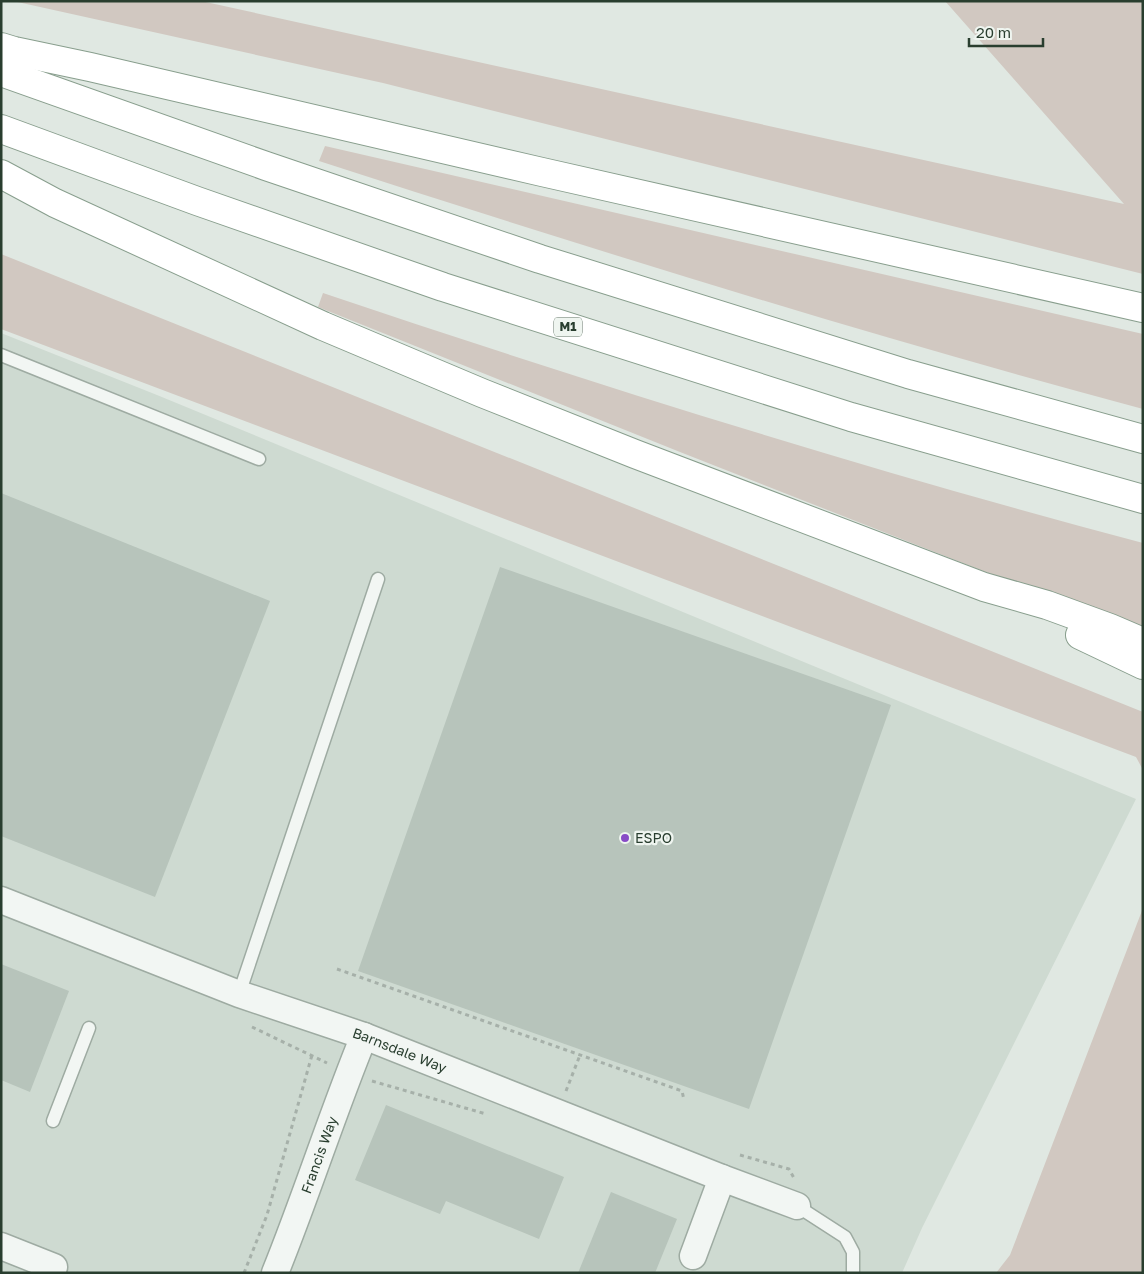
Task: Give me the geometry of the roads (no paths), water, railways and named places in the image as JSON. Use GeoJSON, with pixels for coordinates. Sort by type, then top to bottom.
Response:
{"type":"FeatureCollection","features":[{"type":"Feature","properties":{"kind":"highway"},"geometry":{"type":"LineString","coordinates":[[1,47],[1143,308]]}},
{"type":"Feature","properties":{"kind":"highway"},"geometry":{"type":"LineString","coordinates":[[1,72],[266,166],[540,259],[908,374],[1143,439]]}},
{"type":"Feature","properties":{"kind":"highway","name":"M1"},"geometry":{"type":"LineString","coordinates":[[1,129],[197,201],[443,287],[851,417],[1143,499]]}},
{"type":"Feature","properties":{"kind":"highway"},"geometry":{"type":"LineString","coordinates":[[1,174],[56,203],[288,310],[464,386],[635,454],[984,587],[1047,605],[1143,642]]}},
{"type":"Feature","properties":{"kind":"highway"},"geometry":{"type":"LineString","coordinates":[[984,587],[1042,618],[1143,665]]}},
{"type":"Feature","properties":{"kind":"street","name":"Barnsdale Way"},"geometry":{"type":"LineString","coordinates":[[1,900],[239,994],[364,1036],[797,1206]]}},
{"type":"Feature","properties":{"kind":"street","name":"Francis Way"},"geometry":{"type":"LineString","coordinates":[[275,1273],[288,1242],[348,1074],[364,1036]]}},
{"type":"Feature","properties":{"kind":"street"},"geometry":{"type":"LineString","coordinates":[[693,1256],[722,1178]]}},
{"type":"Feature","properties":{"kind":"street"},"geometry":{"type":"LineString","coordinates":[[1,1246],[54,1267]]}},
{"type":"Feature","properties":{"kind":"lane"},"geometry":{"type":"LineString","coordinates":[[1,355],[259,459]]}},
{"type":"Feature","properties":{"kind":"lane"},"geometry":{"type":"LineString","coordinates":[[239,994],[378,579]]}},
{"type":"Feature","properties":{"kind":"lane"},"geometry":{"type":"LineString","coordinates":[[53,1121],[89,1028]]}},
{"type":"Feature","properties":{"kind":"lane"},"geometry":{"type":"LineString","coordinates":[[797,1206],[845,1237],[854,1252],[853,1273]]}},
{"type":"Feature","properties":{"kind":"place","name":"ESPO"},"geometry":{"type":"Point","coordinates":[625,838]}}]}
